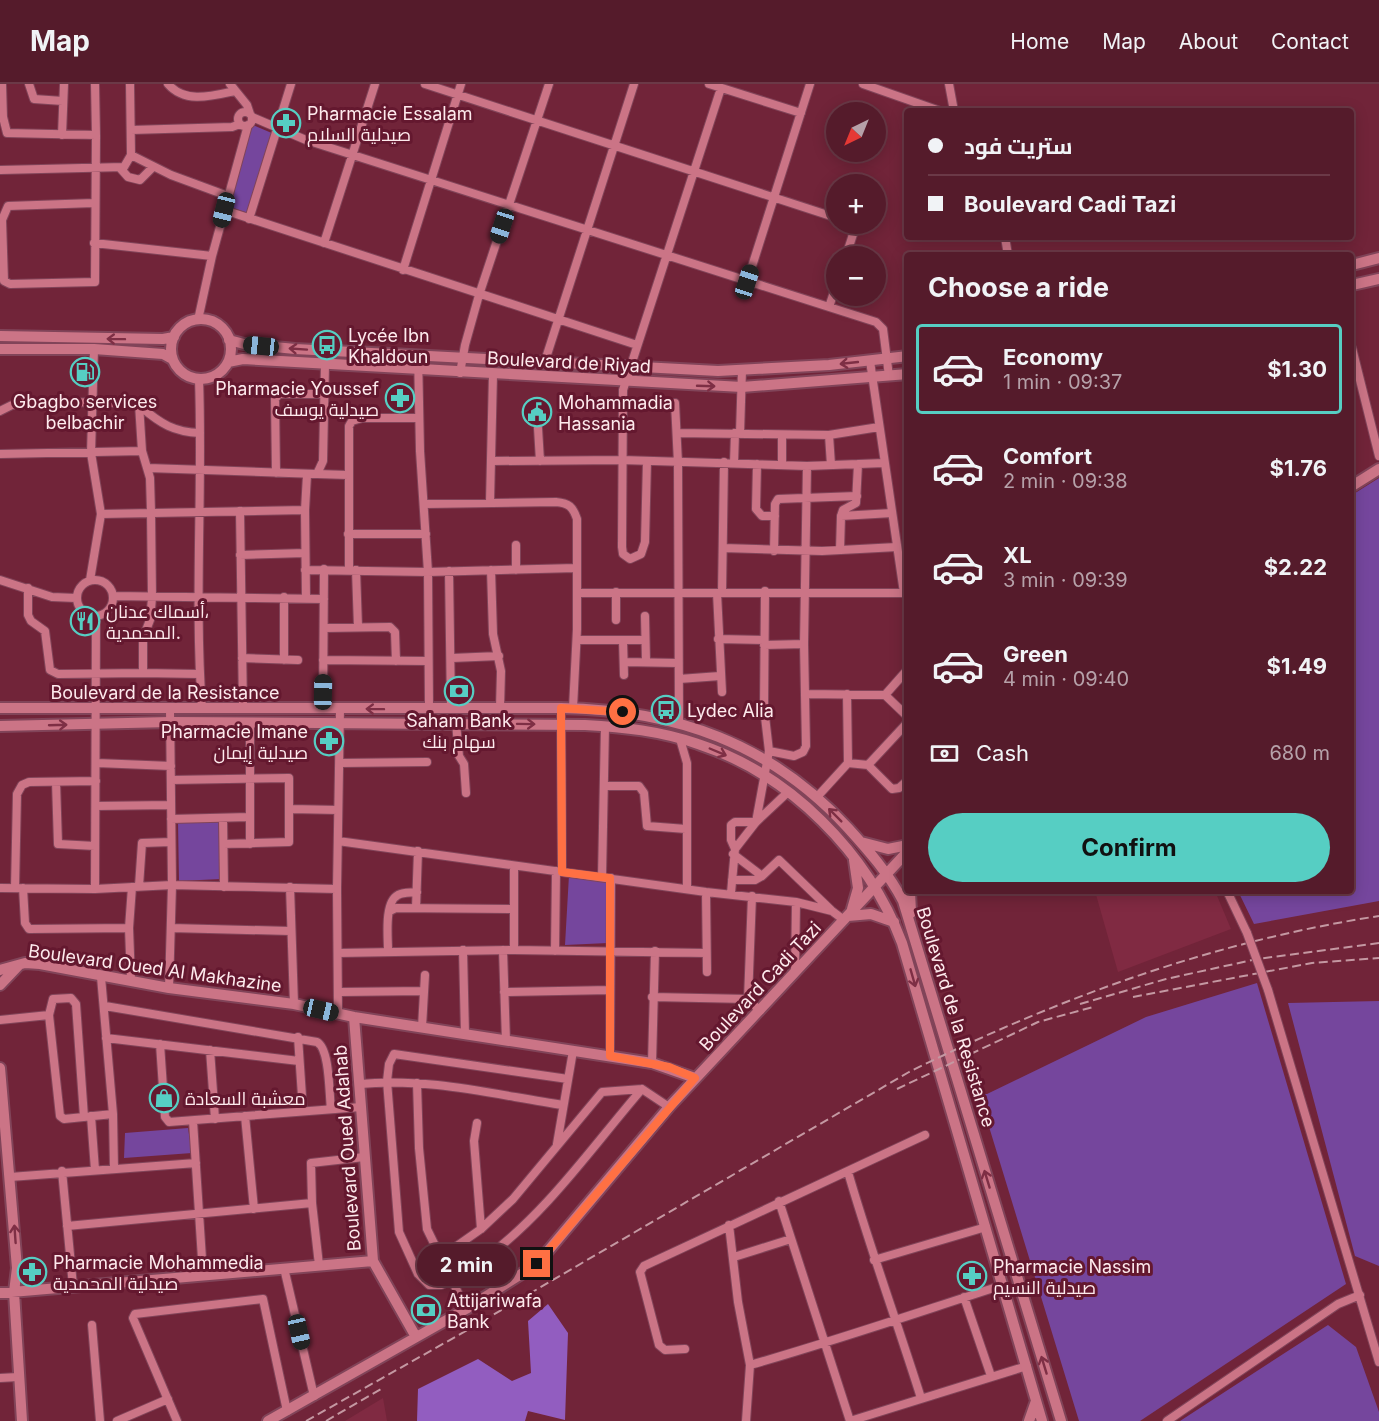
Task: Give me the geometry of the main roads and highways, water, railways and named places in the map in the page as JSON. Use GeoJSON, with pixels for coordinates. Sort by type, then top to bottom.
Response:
{"type":"FeatureCollection","features":[{"type":"Feature","properties":{"kind":"main road"},"geometry":{"type":"LineString","coordinates":[[1354,264],[1379,258]]}},
{"type":"Feature","properties":{"kind":"main road"},"geometry":{"type":"LineString","coordinates":[[1354,285],[1379,279]]}},
{"type":"Feature","properties":{"kind":"main road"},"geometry":{"type":"LineString","coordinates":[[0,349],[94,349],[163,354],[172,359],[182,373],[199,380],[219,374],[228,362],[231,349],[229,340],[220,326],[206,320],[183,325],[174,337],[172,359]]}},
{"type":"Feature","properties":{"kind":"main road"},"geometry":{"type":"LineString","coordinates":[[0,336],[163,339],[174,337]]}},
{"type":"Feature","properties":{"kind":"main road","name":"Boulevard de Riyad"},"geometry":{"type":"LineString","coordinates":[[229,340],[244,344],[295,349],[742,370],[904,357]]}},
{"type":"Feature","properties":{"kind":"main road","name":"Boulevard de Riyad"},"geometry":{"type":"LineString","coordinates":[[228,362],[243,359],[625,383],[742,387],[904,374]]}},
{"type":"Feature","properties":{"kind":"main road"},"geometry":{"type":"LineString","coordinates":[[1354,485],[1379,470]]}},
{"type":"Feature","properties":{"kind":"main road","name":"Boulevard de la Resistance"},"geometry":{"type":"LineString","coordinates":[[1,707],[97,709],[573,708],[623,712],[679,723],[768,755],[817,797],[861,842],[887,875],[911,920],[1061,1421]]}},
{"type":"Feature","properties":{"kind":"main road","name":"Boulevard de la Resistance"},"geometry":{"type":"LineString","coordinates":[[0,726],[171,722],[605,726],[637,729],[681,739],[716,751],[763,775],[810,810],[853,857],[876,887],[894,922],[1027,1366],[1041,1421]]}},
{"type":"Feature","properties":{"kind":"main road"},"geometry":{"type":"LineString","coordinates":[[861,842],[888,849],[904,846]]}},
{"type":"Feature","properties":{"kind":"main road","name":"Boulevard Cadi Tazi"},"geometry":{"type":"LineString","coordinates":[[268,1421],[466,1309],[537,1264],[695,1078],[795,975],[904,856]]}},
{"type":"Feature","properties":{"kind":"main road"},"geometry":{"type":"LineString","coordinates":[[853,857],[858,888],[848,916],[871,914],[894,922]]}},
{"type":"Feature","properties":{"kind":"main road"},"geometry":{"type":"LineString","coordinates":[[910,894],[911,920]]}},
{"type":"Feature","properties":{"kind":"main road"},"geometry":{"type":"LineString","coordinates":[[0,959],[10,967],[0,985]]}},
{"type":"Feature","properties":{"kind":"main road","name":"Boulevard Oued Al Makhazine"},"geometry":{"type":"LineString","coordinates":[[10,967],[40,964],[169,988],[294,1004],[354,1017],[652,1063],[695,1078]]}},
{"type":"Feature","properties":{"kind":"main road","name":"Boulevard Oued Adahab"},"geometry":{"type":"LineString","coordinates":[[354,1017],[373,1262],[416,1337]]}},
{"type":"Feature","properties":{"kind":"main road"},"geometry":{"type":"LineString","coordinates":[[0,1068],[17,1268],[14,1292],[22,1421]]}},
{"type":"Feature","properties":{"kind":"main road"},"geometry":{"type":"LineString","coordinates":[[0,1293],[373,1262]]}},
{"type":"Feature","properties":{"kind":"main road"},"geometry":{"type":"LineString","coordinates":[[1029,1421],[1036,1401]]}},
{"type":"Feature","properties":{"kind":"railway"},"geometry":{"type":"LineString","coordinates":[[306,1421],[457,1336],[909,1072],[965,1045],[1080,997],[1198,957],[1318,927],[1379,916]]}},
{"type":"Feature","properties":{"kind":"railway"},"geometry":{"type":"LineString","coordinates":[[1080,1004],[1166,979],[1257,959],[1379,943]]}},
{"type":"Feature","properties":{"kind":"railway"},"geometry":{"type":"LineString","coordinates":[[1133,997],[1312,963],[1379,958]]}},
{"type":"Feature","properties":{"kind":"railway"},"geometry":{"type":"LineString","coordinates":[[897,1089],[1038,1022],[1093,1007]]}},
{"type":"Feature","properties":{"kind":"railway"},"geometry":{"type":"LineString","coordinates":[[326,1421],[381,1389]]}},
{"type":"Feature","properties":{"kind":"place","name":"Pharmacie Essalam صيدلية السلام"},"geometry":{"type":"Point","coordinates":[286,123]}},
{"type":"Feature","properties":{"kind":"place","name":"Lycée Ibn Khaldoun"},"geometry":{"type":"Point","coordinates":[327,345]}},
{"type":"Feature","properties":{"kind":"place","name":"Gbagbo services belbachir"},"geometry":{"type":"Point","coordinates":[85,372]}},
{"type":"Feature","properties":{"kind":"place","name":"Pharmacie Youssef صيدلية يوسف"},"geometry":{"type":"Point","coordinates":[400,398]}},
{"type":"Feature","properties":{"kind":"place","name":"Mohammadia Hassania"},"geometry":{"type":"Point","coordinates":[537,412]}},
{"type":"Feature","properties":{"kind":"place","name":"أسماك عدنان، المحمدية."},"geometry":{"type":"Point","coordinates":[85,621]}},
{"type":"Feature","properties":{"kind":"place","name":"Saham Bank سهام بنك"},"geometry":{"type":"Point","coordinates":[459,691]}},
{"type":"Feature","properties":{"kind":"place","name":"Lydec Alia"},"geometry":{"type":"Point","coordinates":[666,710]}},
{"type":"Feature","properties":{"kind":"place","name":"Pharmacie Imane صيدلية إيمان"},"geometry":{"type":"Point","coordinates":[329,741]}},
{"type":"Feature","properties":{"kind":"place","name":"معشبة السعادة"},"geometry":{"type":"Point","coordinates":[164,1098]}},
{"type":"Feature","properties":{"kind":"place","name":"Pharmacie Mohammedia صيدلية المحمدية"},"geometry":{"type":"Point","coordinates":[32,1272]}},
{"type":"Feature","properties":{"kind":"place","name":"Pharmacie Nassim صيدلية النسيم"},"geometry":{"type":"Point","coordinates":[972,1276]}},
{"type":"Feature","properties":{"kind":"place","name":"Attijariwafa Bank"},"geometry":{"type":"Point","coordinates":[426,1310]}}]}
